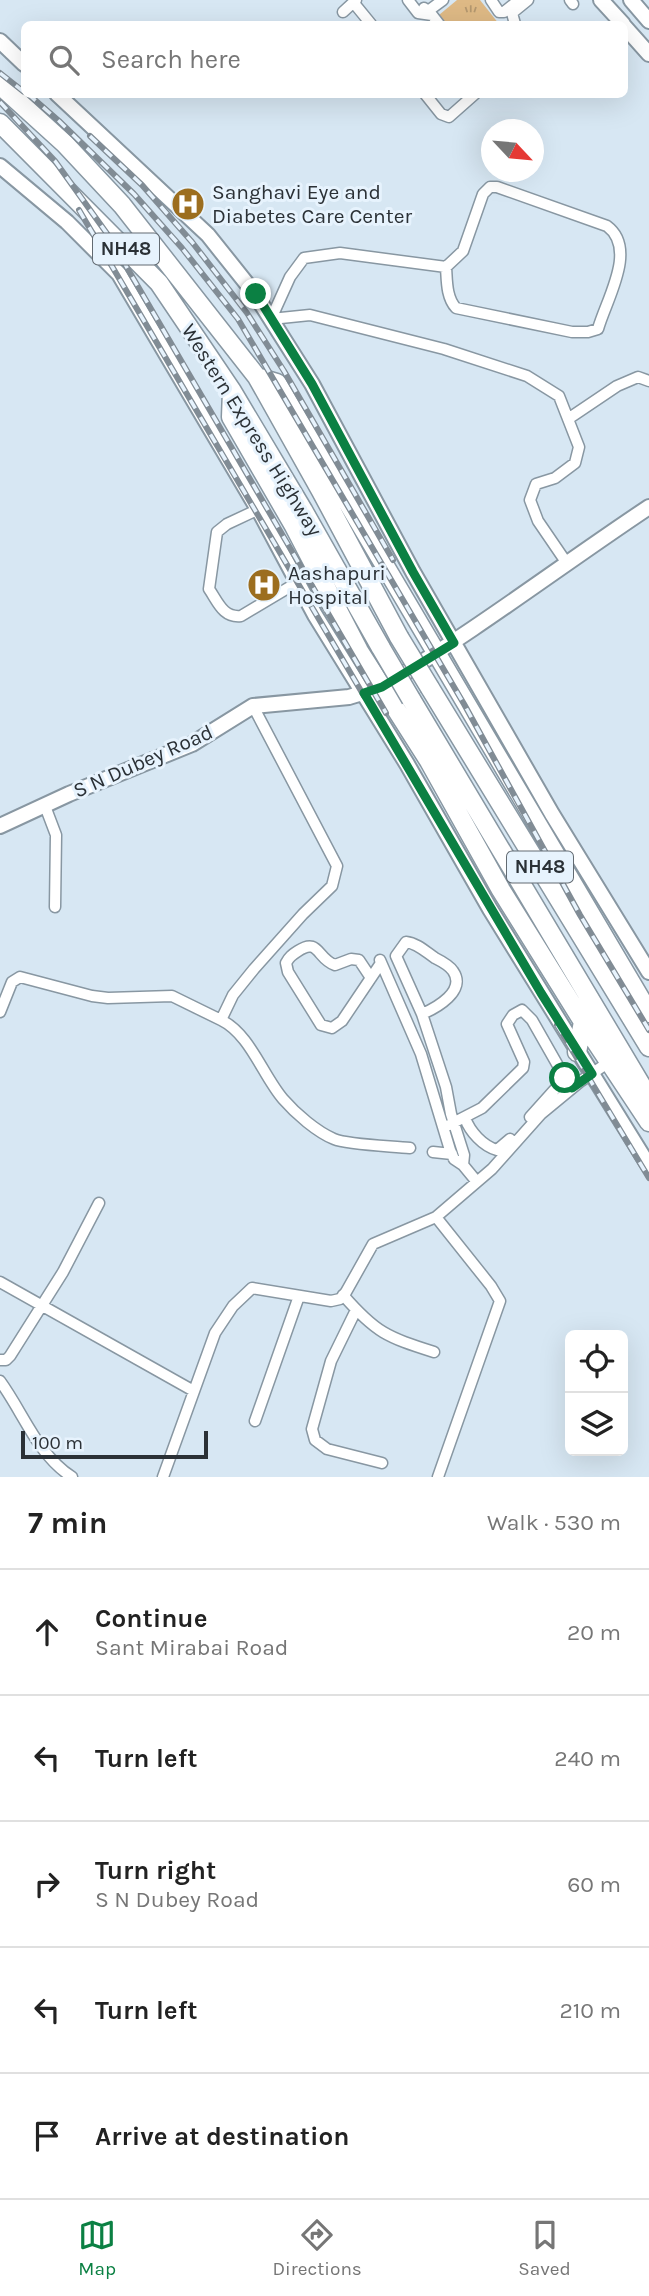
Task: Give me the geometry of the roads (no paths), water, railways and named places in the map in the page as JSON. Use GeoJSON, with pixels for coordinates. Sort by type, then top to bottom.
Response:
{"type":"FeatureCollection","features":[{"type":"Feature","properties":{"kind":"highway","name":"Western Express Highway"},"geometry":{"type":"LineString","coordinates":[[0,85],[65,144],[122,205],[257,377],[400,637],[649,1047]]}},
{"type":"Feature","properties":{"kind":"highway","name":"Western Express Highway"},"geometry":{"type":"LineString","coordinates":[[0,123],[159,283],[232,391],[649,1100]]}},
{"type":"Feature","properties":{"kind":"highway"},"geometry":{"type":"LineString","coordinates":[[257,377],[277,383],[649,1013]]}},
{"type":"Feature","properties":{"kind":"highway"},"geometry":{"type":"LineString","coordinates":[[232,391],[231,417],[359,651],[429,761],[501,890],[649,1122]]}},
{"type":"Feature","properties":{"kind":"highway"},"geometry":{"type":"LineString","coordinates":[[578,1052],[583,1022]]}},
{"type":"Feature","properties":{"kind":"highway"},"geometry":{"type":"LineString","coordinates":[[609,1062],[649,1100]]}},
{"type":"Feature","properties":{"kind":"street"},"geometry":{"type":"LineString","coordinates":[[408,0],[415,1],[428,11],[443,0]]}},
{"type":"Feature","properties":{"kind":"street"},"geometry":{"type":"LineString","coordinates":[[408,0],[418,13],[432,15],[437,21]]}},
{"type":"Feature","properties":{"kind":"street"},"geometry":{"type":"LineString","coordinates":[[491,0],[499,12],[504,12],[519,0]]}},
{"type":"Feature","properties":{"kind":"street"},"geometry":{"type":"LineString","coordinates":[[513,21],[512,13],[528,0]]}},
{"type":"Feature","properties":{"kind":"street"},"geometry":{"type":"LineString","coordinates":[[601,0],[620,21]]}},
{"type":"Feature","properties":{"kind":"street"},"geometry":{"type":"LineString","coordinates":[[631,0],[649,21]]}},
{"type":"Feature","properties":{"kind":"street"},"geometry":{"type":"LineString","coordinates":[[343,12],[355,1],[369,21]]}},
{"type":"Feature","properties":{"kind":"street"},"geometry":{"type":"LineString","coordinates":[[628,30],[649,54]]}},
{"type":"Feature","properties":{"kind":"street"},"geometry":{"type":"LineString","coordinates":[[0,41],[21,61]]}},
{"type":"Feature","properties":{"kind":"street"},"geometry":{"type":"LineString","coordinates":[[61,98],[208,235],[256,294],[312,384],[413,572],[552,814],[649,972]]}},
{"type":"Feature","properties":{"kind":"street"},"geometry":{"type":"LineString","coordinates":[[428,98],[441,114],[449,117],[470,98]]}},
{"type":"Feature","properties":{"kind":"street"},"geometry":{"type":"LineString","coordinates":[[0,166],[67,222],[119,274],[491,909],[649,1166]]}},
{"type":"Feature","properties":{"kind":"street"},"geometry":{"type":"LineString","coordinates":[[490,187],[497,187],[607,226],[615,232],[619,242],[620,270],[598,329],[588,332],[572,332],[456,308],[451,303],[448,291],[446,267],[463,251],[483,194],[490,187]]}},
{"type":"Feature","properties":{"kind":"street"},"geometry":{"type":"LineString","coordinates":[[271,318],[289,277],[304,258],[340,253],[446,267]]}},
{"type":"Feature","properties":{"kind":"street"},"geometry":{"type":"LineString","coordinates":[[271,318],[310,314],[444,349],[527,376],[559,396],[579,447],[575,463],[555,478],[536,484],[530,500],[538,521],[566,562]]}},
{"type":"Feature","properties":{"kind":"street"},"geometry":{"type":"LineString","coordinates":[[568,419],[617,386],[638,377],[649,381]]}},
{"type":"Feature","properties":{"kind":"street","name":"S N Dubey Road"},"geometry":{"type":"LineString","coordinates":[[0,826],[192,744],[253,706],[349,697],[382,687],[454,643],[566,562],[649,507]]}},
{"type":"Feature","properties":{"kind":"street"},"geometry":{"type":"LineString","coordinates":[[259,509],[227,524],[218,532],[209,589],[225,613],[235,617],[298,582]]}},
{"type":"Feature","properties":{"kind":"street"},"geometry":{"type":"LineString","coordinates":[[220,1020],[233,995],[254,969],[332,886],[337,866],[253,706]]}},
{"type":"Feature","properties":{"kind":"street"},"geometry":{"type":"LineString","coordinates":[[45,806],[56,835],[55,907]]}},
{"type":"Feature","properties":{"kind":"street"},"geometry":{"type":"LineString","coordinates":[[422,1014],[440,1005],[452,994],[456,983],[455,974],[451,968],[406,942],[396,956],[422,1014],[439,1065],[464,1156],[463,1165]]}},
{"type":"Feature","properties":{"kind":"street"},"geometry":{"type":"LineString","coordinates":[[370,978],[359,960],[351,959],[335,965],[325,960],[316,948],[311,946],[306,946],[290,956],[286,963],[288,972],[318,1020],[327,1027],[336,1026],[342,1021],[382,964],[399,962]]}},
{"type":"Feature","properties":{"kind":"street"},"geometry":{"type":"LineString","coordinates":[[382,964],[427,1071],[442,1128],[454,1159],[463,1165],[477,1182]]}},
{"type":"Feature","properties":{"kind":"street"},"geometry":{"type":"LineString","coordinates":[[0,1012],[12,982],[20,977],[92,996],[172,996],[229,1024],[261,1062],[283,1099],[335,1140],[410,1148]]}},
{"type":"Feature","properties":{"kind":"street"},"geometry":{"type":"LineString","coordinates":[[442,1128],[465,1118],[495,1097],[523,1068],[524,1062],[507,1024],[518,1011],[526,1012],[532,1020],[572,1088]]}},
{"type":"Feature","properties":{"kind":"street"},"geometry":{"type":"LineString","coordinates":[[163,1477],[192,1390],[215,1333],[233,1306],[252,1288],[331,1301],[340,1299],[373,1244],[436,1217],[492,1169],[541,1114],[609,1062]]}},
{"type":"Feature","properties":{"kind":"street"},"geometry":{"type":"LineString","coordinates":[[427,1071],[439,1065]]}},
{"type":"Feature","properties":{"kind":"street"},"geometry":{"type":"LineString","coordinates":[[465,1118],[472,1132],[497,1150],[502,1148],[565,1078]]}},
{"type":"Feature","properties":{"kind":"street"},"geometry":{"type":"LineString","coordinates":[[491,1148],[492,1169]]}},
{"type":"Feature","properties":{"kind":"street"},"geometry":{"type":"LineString","coordinates":[[433,1152],[452,1154]]}},
{"type":"Feature","properties":{"kind":"street"},"geometry":{"type":"LineString","coordinates":[[0,1360],[6,1360],[10,1356],[63,1272],[99,1203]]}},
{"type":"Feature","properties":{"kind":"street"},"geometry":{"type":"LineString","coordinates":[[436,1217],[500,1301],[439,1477]]}},
{"type":"Feature","properties":{"kind":"street"},"geometry":{"type":"LineString","coordinates":[[0,1282],[65,1316],[192,1390]]}},
{"type":"Feature","properties":{"kind":"street"},"geometry":{"type":"LineString","coordinates":[[256,1421],[299,1296]]}},
{"type":"Feature","properties":{"kind":"street"},"geometry":{"type":"LineString","coordinates":[[343,1296],[375,1329],[395,1340],[434,1352]]}},
{"type":"Feature","properties":{"kind":"street"},"geometry":{"type":"LineString","coordinates":[[356,1311],[331,1361],[312,1429],[314,1440],[327,1449],[382,1463]]}},
{"type":"Feature","properties":{"kind":"street"},"geometry":{"type":"LineString","coordinates":[[0,1381],[16,1403],[35,1441],[72,1477]]}},
{"type":"Feature","properties":{"kind":"railway"},"geometry":{"type":"LineString","coordinates":[[0,73],[21,90]]}},
{"type":"Feature","properties":{"kind":"railway"},"geometry":{"type":"LineString","coordinates":[[33,98],[134,194],[182,248],[238,319],[464,704],[580,915],[649,1030]]}},
{"type":"Feature","properties":{"kind":"railway"},"geometry":{"type":"LineString","coordinates":[[0,102],[55,161],[108,235],[386,713]]}},
{"type":"Feature","properties":{"kind":"railway"},"geometry":{"type":"LineString","coordinates":[[90,136],[142,185],[192,242],[247,313],[284,371],[393,560]]}},
{"type":"Feature","properties":{"kind":"railway"},"geometry":{"type":"LineString","coordinates":[[79,210],[364,696]]}},
{"type":"Feature","properties":{"kind":"railway"},"geometry":{"type":"LineString","coordinates":[[557,1025],[649,1178]]}},
{"type":"Feature","properties":{"kind":"place","name":"Sanghavi Eye and Diabetes Care Center"},"geometry":{"type":"Point","coordinates":[188,204]}},
{"type":"Feature","properties":{"kind":"place","name":"Aashapuri Hospital"},"geometry":{"type":"Point","coordinates":[264,585]}}]}
